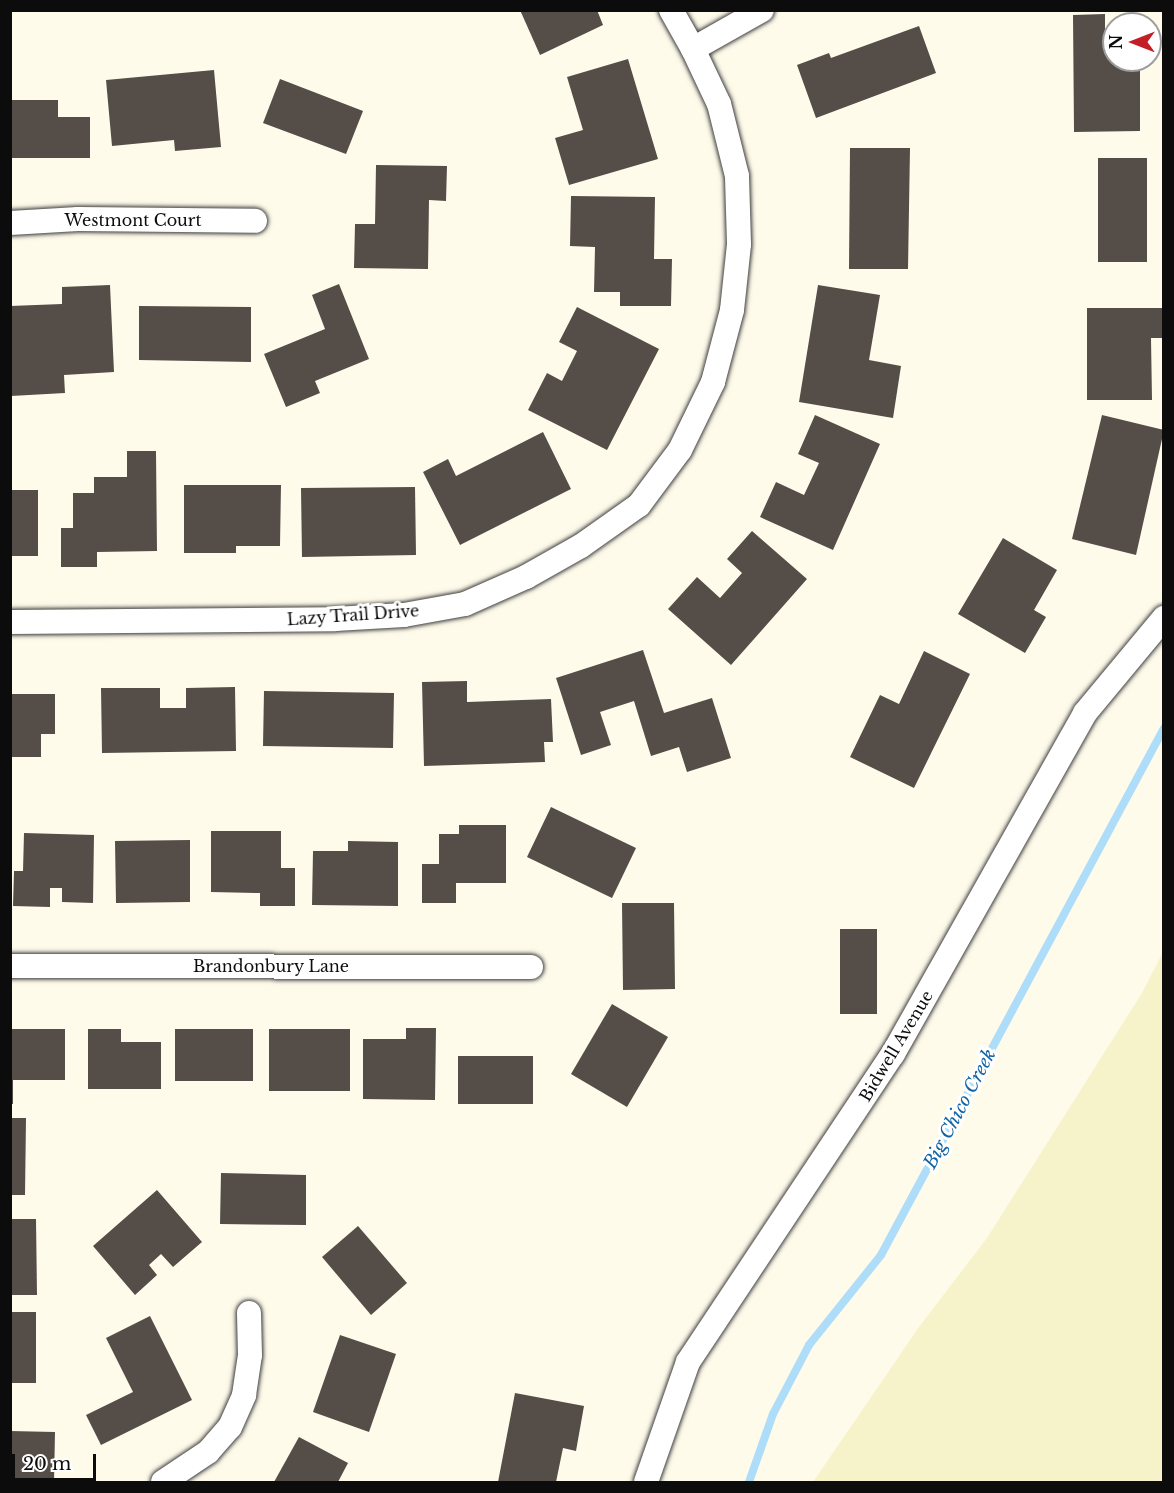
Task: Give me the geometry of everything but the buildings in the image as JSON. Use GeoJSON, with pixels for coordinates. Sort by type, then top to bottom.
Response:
{"type":"FeatureCollection","features":[{"type":"Feature","properties":{"kind":"street","name":"Lazy Trail Drive"},"geometry":{"type":"LineString","coordinates":[[10,622],[335,619],[404,615],[465,604],[526,577],[581,546],[639,505],[680,450],[713,382],[732,310],[739,244],[737,176],[719,104],[693,49],[671,10]]}},
{"type":"Feature","properties":{"kind":"street"},"geometry":{"type":"LineString","coordinates":[[693,49],[762,10]]}},
{"type":"Feature","properties":{"kind":"street","name":"Westmont Court"},"geometry":{"type":"LineString","coordinates":[[10,222],[78,219],[255,221]]}},
{"type":"Feature","properties":{"kind":"street","name":"Bidwell Avenue"},"geometry":{"type":"LineString","coordinates":[[646,1482],[688,1362],[893,1054],[1085,713],[1164,618]]}},
{"type":"Feature","properties":{"kind":"street","name":"Brandonbury Lane"},"geometry":{"type":"LineString","coordinates":[[10,966],[531,967]]}},
{"type":"Feature","properties":{"kind":"street"},"geometry":{"type":"LineString","coordinates":[[163,1482],[208,1452],[230,1427],[244,1395],[250,1355],[249,1313]]}},
{"type":"Feature","properties":{"kind":"shaded area"},"geometry":{"type":"Polygon","coordinates":[[[1163,952],[1163,1482],[813,1482],[919,1327],[987,1238],[1142,993],[1163,952]]]}},
{"type":"Feature","properties":{"kind":"waterway","name":"Big Chico Creek"},"geometry":{"type":"LineString","coordinates":[[749,1482],[773,1414],[809,1345],[881,1255],[1164,728]]}}]}
